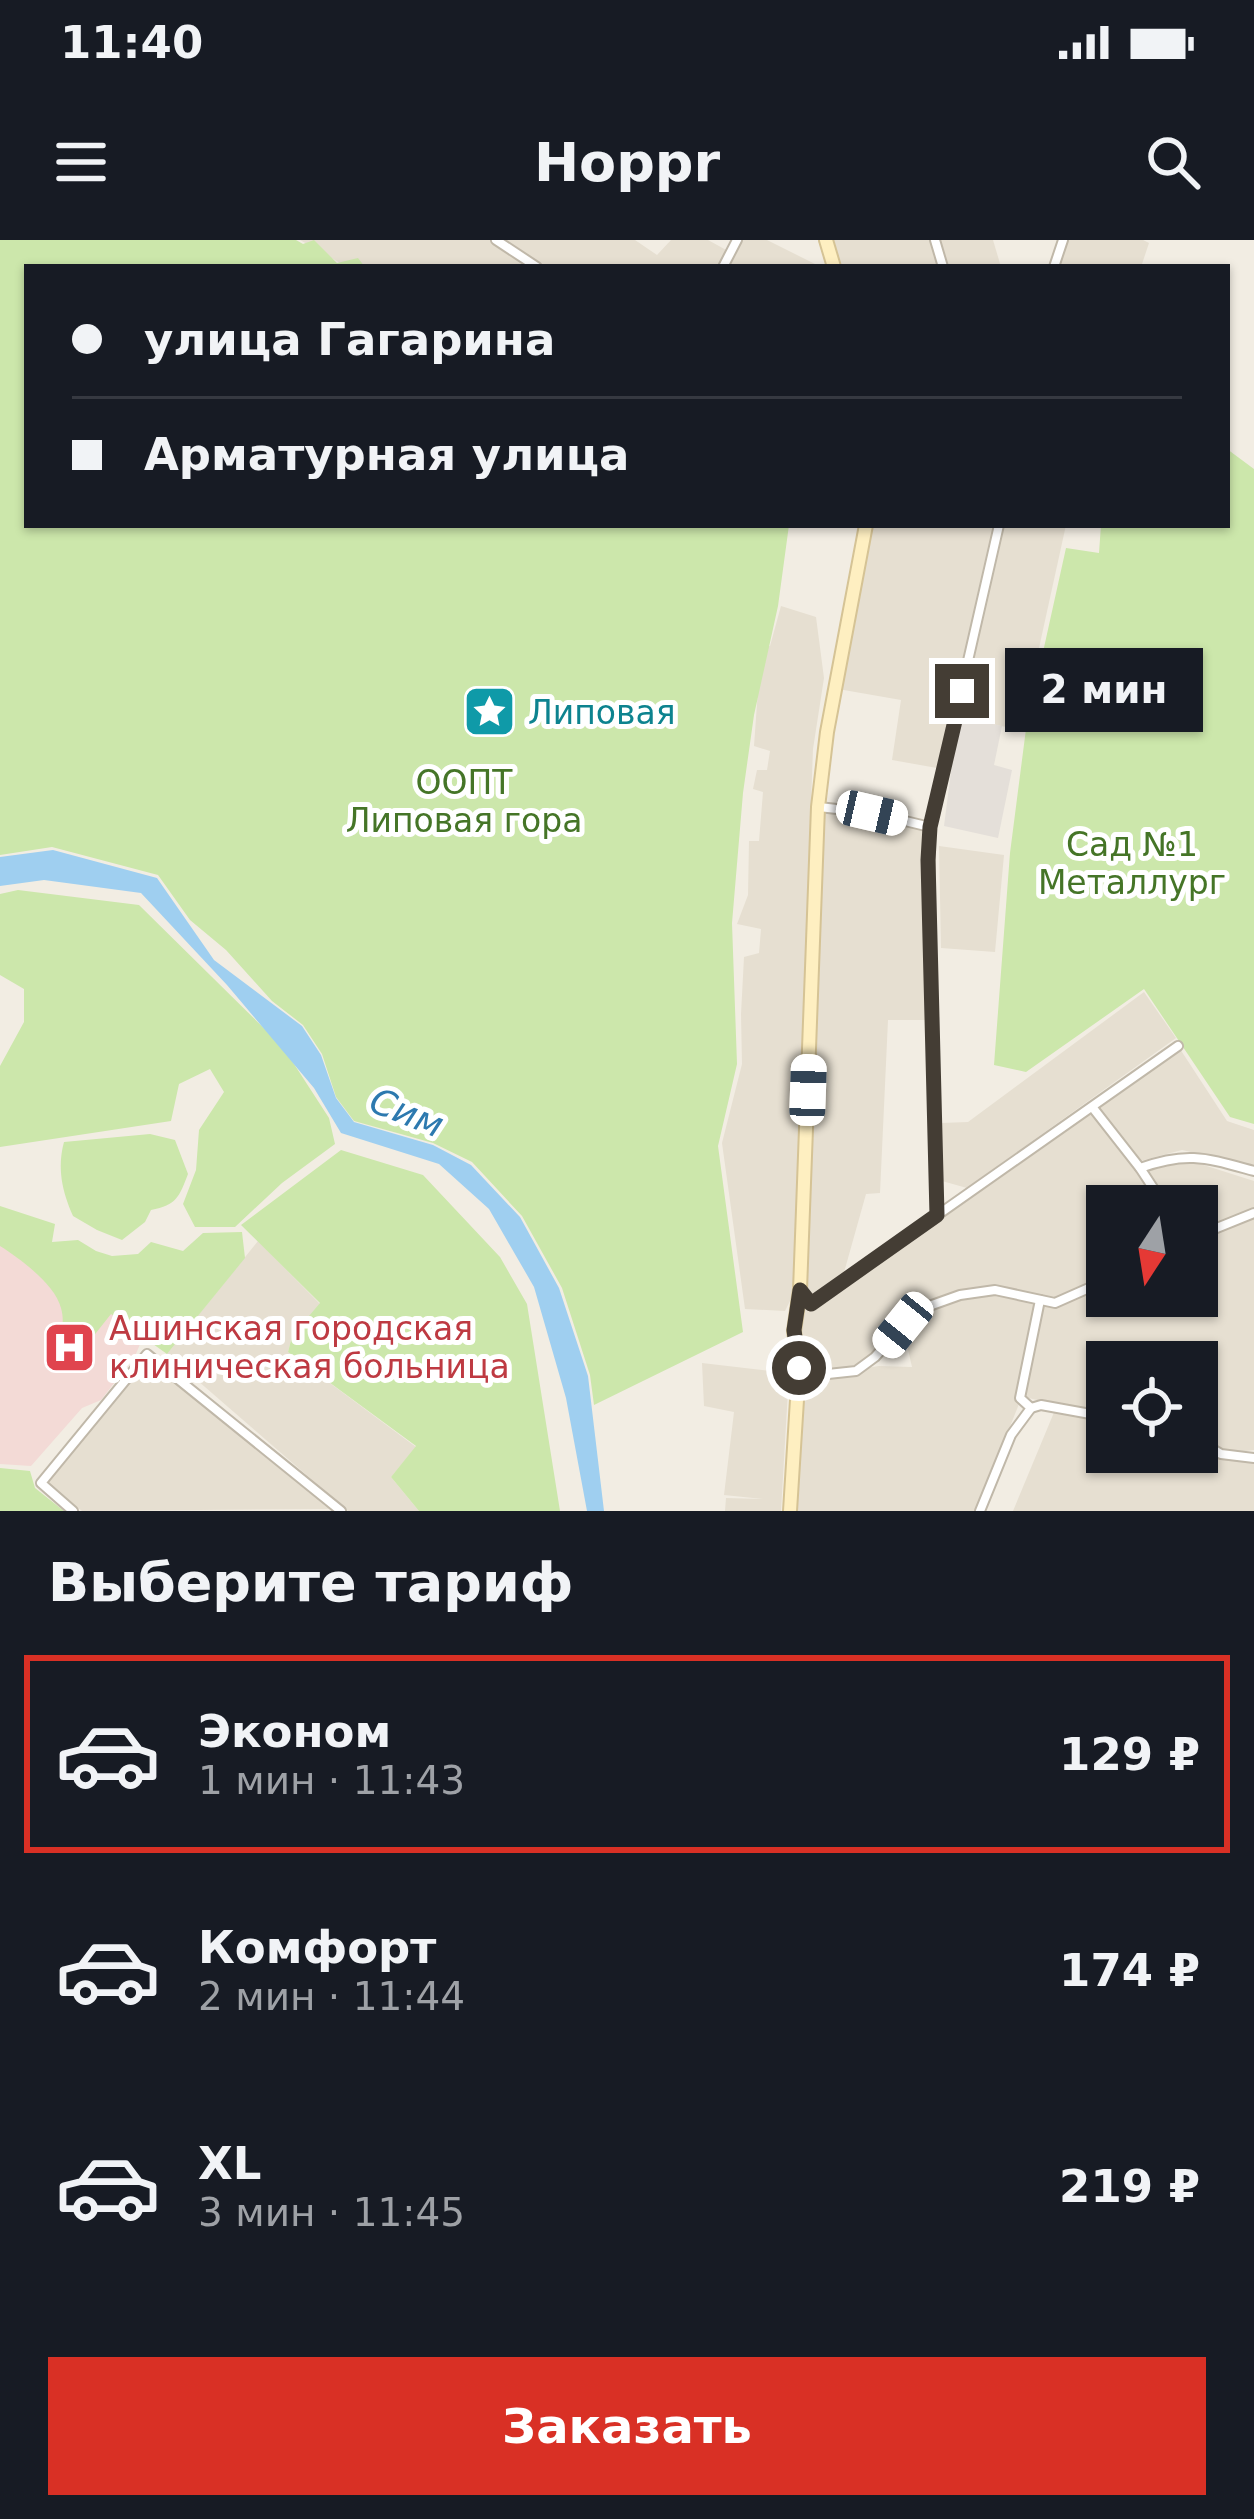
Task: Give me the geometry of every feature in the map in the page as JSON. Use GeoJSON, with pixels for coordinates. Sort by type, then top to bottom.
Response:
{"type":"FeatureCollection","features":[{"type":"Feature","properties":{"kind":"street"},"geometry":{"type":"LineString","coordinates":[[496,240],[532,264]]}},
{"type":"Feature","properties":{"kind":"street"},"geometry":{"type":"LineString","coordinates":[[790,1511],[818,807],[827,732],[865,528]]}},
{"type":"Feature","properties":{"kind":"street"},"geometry":{"type":"LineString","coordinates":[[937,1215],[928,922],[930,827],[998,528]]}},
{"type":"Feature","properties":{"kind":"street"},"geometry":{"type":"LineString","coordinates":[[818,807],[930,827]]}},
{"type":"Feature","properties":{"kind":"street"},"geometry":{"type":"LineString","coordinates":[[800,1290],[811,1304],[1178,1046]]}},
{"type":"Feature","properties":{"kind":"street"},"geometry":{"type":"LineString","coordinates":[[1093,1108],[1151,1185]]}},
{"type":"Feature","properties":{"kind":"street"},"geometry":{"type":"LineString","coordinates":[[1140,1168],[1172,1157],[1196,1157],[1254,1171]]}},
{"type":"Feature","properties":{"kind":"street"},"geometry":{"type":"LineString","coordinates":[[1218,1228],[1254,1213]]}},
{"type":"Feature","properties":{"kind":"street"},"geometry":{"type":"LineString","coordinates":[[799,1368],[842,1374],[856,1371],[903,1325],[932,1305],[972,1292],[995,1290],[1055,1303],[1086,1289]]}},
{"type":"Feature","properties":{"kind":"street"},"geometry":{"type":"LineString","coordinates":[[1030,1408],[1020,1397],[1040,1300]]}},
{"type":"Feature","properties":{"kind":"street"},"geometry":{"type":"LineString","coordinates":[[73,1511],[41,1483],[147,1354],[341,1511]]}},
{"type":"Feature","properties":{"kind":"street"},"geometry":{"type":"LineString","coordinates":[[980,1511],[1011,1435],[1030,1408],[1041,1405],[1086,1413]]}},
{"type":"Feature","properties":{"kind":"street"},"geometry":{"type":"LineString","coordinates":[[1218,1453],[1254,1458]]}},
{"type":"Feature","properties":{"kind":"shaded area"},"geometry":{"type":"Polygon","coordinates":[[[300,240],[495,240],[530,264],[342,264],[300,240]]]}},
{"type":"Feature","properties":{"kind":"shaded area"},"geometry":{"type":"Polygon","coordinates":[[[500,240],[635,240],[657,255],[671,240],[708,240],[728,251],[722,264],[536,264],[500,240]]]}},
{"type":"Feature","properties":{"kind":"shaded area"},"geometry":{"type":"Polygon","coordinates":[[[737,240],[767,240],[815,264],[724,264],[737,240]]]}},
{"type":"Feature","properties":{"kind":"shaded area"},"geometry":{"type":"Polygon","coordinates":[[[828,240],[931,240],[938,264],[836,264],[828,240]]]}},
{"type":"Feature","properties":{"kind":"shaded area"},"geometry":{"type":"Polygon","coordinates":[[[937,240],[993,240],[1000,264],[945,264],[937,240]]]}},
{"type":"Feature","properties":{"kind":"shaded area"},"geometry":{"type":"Polygon","coordinates":[[[1065,240],[1149,243],[1142,264],[1058,264],[1065,240]]]}},
{"type":"Feature","properties":{"kind":"shaded area"},"geometry":{"type":"Polygon","coordinates":[[[865,528],[995,528],[937,768],[892,760],[901,700],[838,689],[865,528]]]}},
{"type":"Feature","properties":{"kind":"shaded area"},"geometry":{"type":"Polygon","coordinates":[[[999,528],[1065,528],[1021,730],[958,717],[999,528]]]}},
{"type":"Feature","properties":{"kind":"shaded area"},"geometry":{"type":"Polygon","coordinates":[[[781,606],[816,617],[824,678],[813,749],[793,1295],[785,1311],[745,1309],[722,1143],[742,1064],[744,957],[759,953],[761,929],[737,924],[748,895],[749,841],[759,841],[763,792],[753,789],[757,770],[767,770],[770,751],[754,746],[761,648],[770,646],[781,606]]]}},
{"type":"Feature","properties":{"kind":"shaded area"},"geometry":{"type":"Polygon","coordinates":[[[958,717],[1002,726],[994,765],[1012,770],[998,838],[944,826],[958,717]]]}},
{"type":"Feature","properties":{"kind":"shaded area"},"geometry":{"type":"Polygon","coordinates":[[[820,810],[929,829],[925,1020],[888,1020],[880,1193],[866,1194],[843,1276],[800,1304],[820,810]]]}},
{"type":"Feature","properties":{"kind":"shaded area"},"geometry":{"type":"Polygon","coordinates":[[[939,846],[1004,855],[995,952],[941,948],[939,846]]]}},
{"type":"Feature","properties":{"kind":"shaded area"},"geometry":{"type":"Polygon","coordinates":[[[1144,992],[1176,1038],[967,1188],[942,1181],[941,1123],[968,1122],[1144,992]]]}},
{"type":"Feature","properties":{"kind":"shaded area"},"geometry":{"type":"Polygon","coordinates":[[[1180,1049],[1227,1121],[1254,1130],[1254,1166],[1182,1150],[1140,1161],[1096,1109],[1180,1049]]]}},
{"type":"Feature","properties":{"kind":"shaded area"},"geometry":{"type":"Polygon","coordinates":[[[1092,1110],[1147,1185],[1086,1185],[1086,1286],[1056,1300],[996,1289],[958,1293],[902,1323],[862,1364],[833,1369],[803,1365],[801,1311],[1092,1110]]]}},
{"type":"Feature","properties":{"kind":"shaded area"},"geometry":{"type":"Polygon","coordinates":[[[1191,1161],[1254,1181],[1254,1209],[1218,1225],[1218,1185],[1155,1185],[1146,1171],[1191,1161]]]}},
{"type":"Feature","properties":{"kind":"shaded area"},"geometry":{"type":"Polygon","coordinates":[[[1254,1216],[1254,1450],[1230,1453],[1218,1447],[1218,1341],[1086,1341],[1086,1411],[1024,1397],[1042,1304],[1086,1293],[1086,1317],[1218,1317],[1218,1232],[1254,1216]]]}},
{"type":"Feature","properties":{"kind":"shaded area","name":"Ашинская городская клиническая больница"},"geometry":{"type":"Polygon","coordinates":[[[0,1222],[127,1276],[143,1337],[135,1356],[101,1400],[82,1408],[31,1466],[0,1464],[0,1222]]]}},
{"type":"Feature","properties":{"kind":"shaded area"},"geometry":{"type":"Polygon","coordinates":[[[258,1241],[320,1304],[292,1336],[288,1352],[416,1447],[391,1477],[419,1511],[348,1511],[167,1354],[258,1241]]]}},
{"type":"Feature","properties":{"kind":"shaded area"},"geometry":{"type":"Polygon","coordinates":[[[995,1291],[1037,1304],[1019,1404],[976,1511],[792,1511],[801,1381],[855,1377],[879,1366],[912,1367],[903,1327],[952,1300],[995,1291]]]}},
{"type":"Feature","properties":{"kind":"shaded area"},"geometry":{"type":"Polygon","coordinates":[[[143,1362],[153,1365],[329,1509],[82,1511],[49,1485],[50,1475],[143,1362]]]}},
{"type":"Feature","properties":{"kind":"shaded area"},"geometry":{"type":"Polygon","coordinates":[[[702,1363],[789,1373],[781,1511],[725,1511],[726,1498],[763,1499],[724,1495],[734,1412],[704,1406],[702,1363]]]}},
{"type":"Feature","properties":{"kind":"shaded area"},"geometry":{"type":"Polygon","coordinates":[[[1055,1410],[1086,1417],[1086,1473],[1218,1473],[1218,1450],[1254,1459],[1254,1511],[1013,1511],[1055,1410]]]}},
{"type":"Feature","properties":{"kind":"green space","name":"ООПТ Липовая гора"},"geometry":{"type":"Polygon","coordinates":[[[0,240],[296,240],[303,244],[314,240],[337,263],[358,258],[363,264],[24,264],[24,528],[789,528],[743,793],[732,923],[737,1064],[718,1146],[743,1332],[594,1405],[590,1375],[562,1288],[522,1216],[472,1162],[433,1143],[354,1121],[336,1097],[322,1054],[303,1025],[190,920],[158,875],[52,847],[0,855],[0,240]]]}},
{"type":"Feature","properties":{"kind":"green space","name":"Сад №1 Металлург"},"geometry":{"type":"Polygon","coordinates":[[[1230,451],[1254,469],[1254,1124],[1230,1117],[1144,989],[1026,1072],[994,1065],[1010,853],[1026,729],[1066,548],[1099,553],[1101,528],[1230,528],[1230,451]]]}},
{"type":"Feature","properties":{"kind":"green space"},"geometry":{"type":"Polygon","coordinates":[[[18,890],[139,905],[283,1047],[329,1118],[335,1144],[282,1183],[235,1227],[195,1227],[183,1204],[196,1170],[199,1130],[224,1092],[210,1069],[179,1084],[171,1121],[0,1147],[0,1066],[24,1022],[24,989],[0,975],[0,894],[18,890]]]}},
{"type":"Feature","properties":{"kind":"green space"},"geometry":{"type":"Polygon","coordinates":[[[150,1134],[175,1140],[188,1174],[176,1199],[151,1210],[145,1222],[122,1240],[73,1216],[62,1179],[64,1142],[150,1134]]]}},
{"type":"Feature","properties":{"kind":"green space"},"geometry":{"type":"Polygon","coordinates":[[[341,1150],[423,1175],[500,1257],[527,1304],[560,1511],[419,1511],[391,1477],[416,1446],[288,1352],[292,1336],[320,1303],[241,1225],[341,1150]]]}},
{"type":"Feature","properties":{"kind":"green space"},"geometry":{"type":"Polygon","coordinates":[[[0,1206],[55,1224],[52,1242],[78,1240],[112,1256],[138,1254],[151,1242],[183,1251],[203,1233],[242,1232],[245,1258],[167,1354],[111,1314],[73,1362],[61,1340],[63,1317],[52,1290],[0,1246],[0,1206]]]}},
{"type":"Feature","properties":{"kind":"green space"},"geometry":{"type":"Polygon","coordinates":[[[0,1468],[30,1471],[35,1488],[64,1511],[0,1511],[0,1468]]]}},
{"type":"Feature","properties":{"kind":"water"},"geometry":{"type":"Polygon","coordinates":[[[53,850],[157,878],[214,960],[302,1026],[321,1055],[336,1098],[354,1122],[433,1145],[471,1165],[520,1217],[559,1288],[588,1376],[604,1511],[587,1511],[566,1398],[534,1287],[489,1209],[439,1164],[341,1133],[314,1088],[141,893],[44,880],[0,886],[0,857],[53,850]]]}},
{"type":"Feature","properties":{"kind":"place","name":"Липовая"},"geometry":{"type":"Point","coordinates":[489,712]}},
{"type":"Feature","properties":{"kind":"place","name":"Ашинская городская клиническая больница"},"geometry":{"type":"Point","coordinates":[70,1347]}},
{"type":"Feature","properties":{"kind":"route"},"geometry":{"type":"LineString","coordinates":[[799,1368],[794,1330],[800,1290],[811,1304],[937,1215],[928,860],[930,827],[962,691]]}},
{"type":"Feature","properties":{"kind":"water label","name":"Сим"},"geometry":{"type":"Point","coordinates":[407,1112]}}]}
